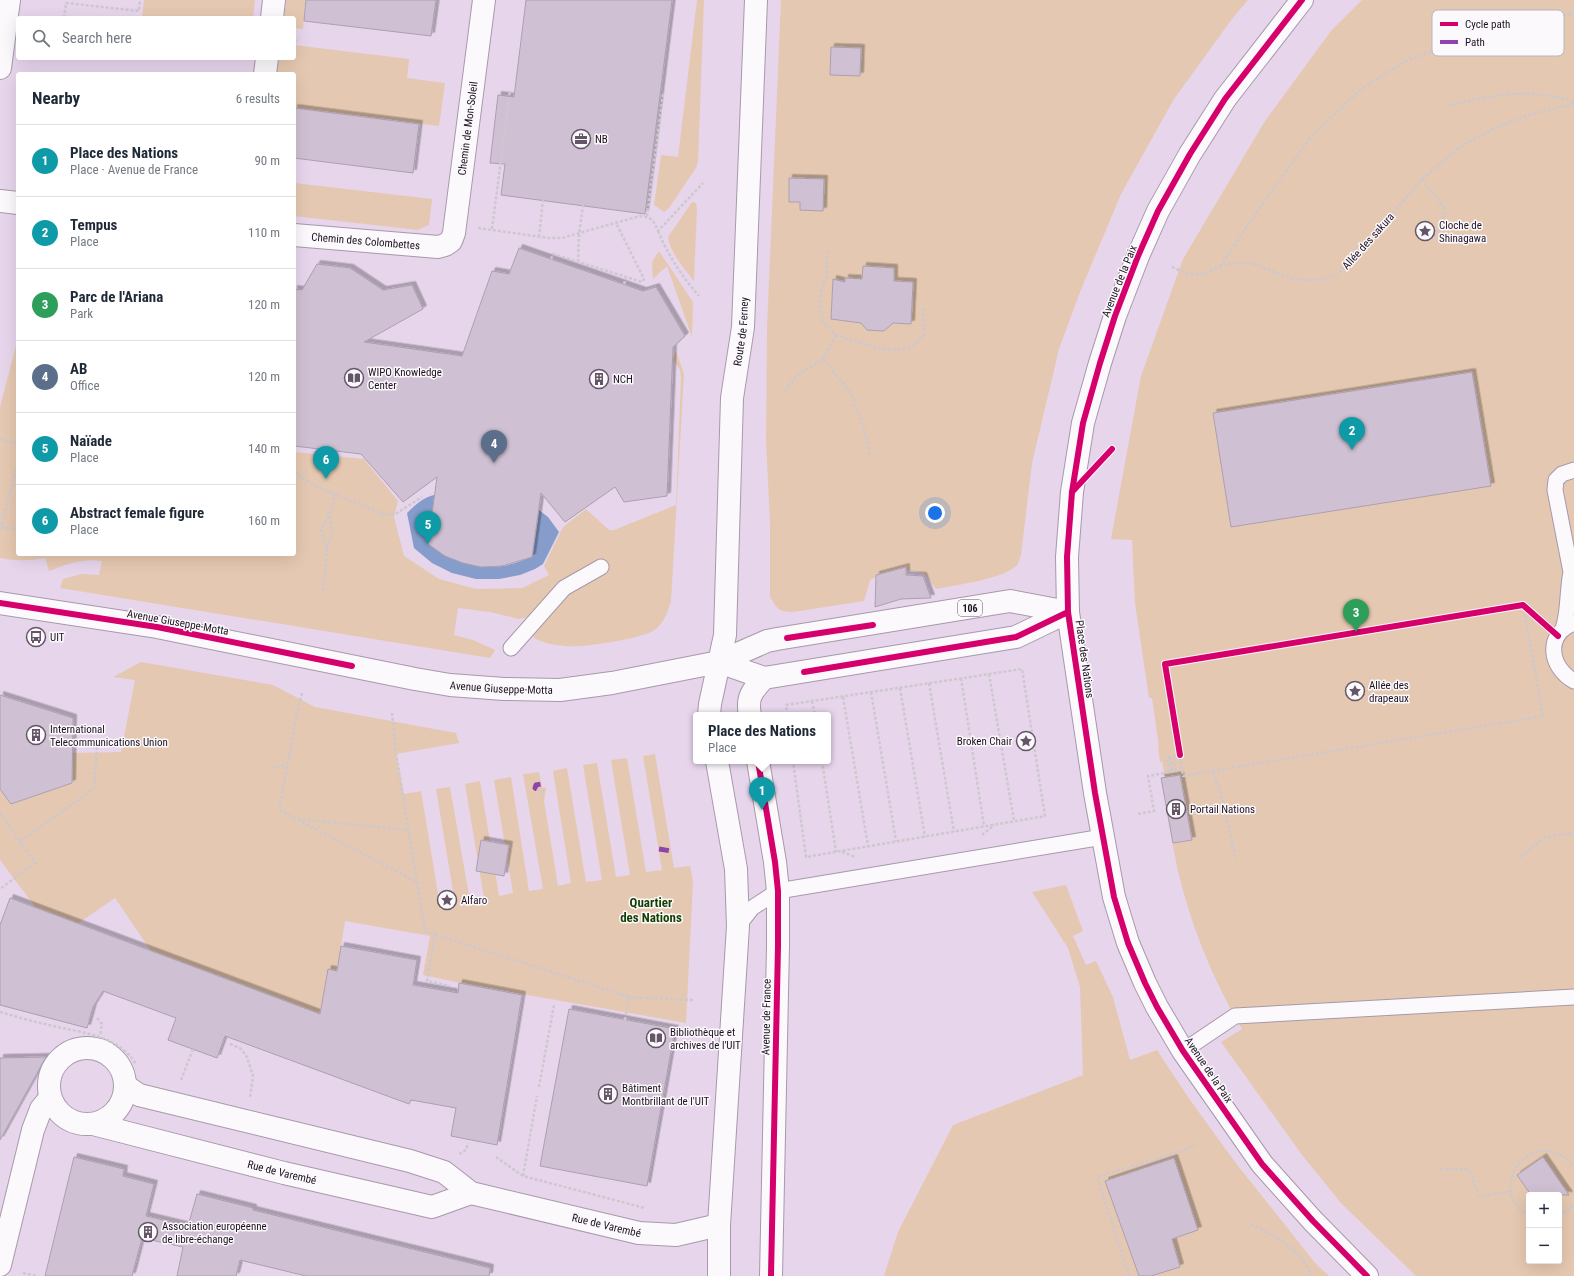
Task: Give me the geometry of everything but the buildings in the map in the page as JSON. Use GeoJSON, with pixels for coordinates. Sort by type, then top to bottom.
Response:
{"type":"FeatureCollection","features":[{"type":"Feature","properties":{"kind":"main road"},"geometry":{"type":"LineString","coordinates":[[0,68],[9,0]]}},
{"type":"Feature","properties":{"kind":"main road"},"geometry":{"type":"LineString","coordinates":[[272,16],[274,0]]}},
{"type":"Feature","properties":{"kind":"main road","name":"Chemin de Mon-Soleil"},"geometry":{"type":"LineString","coordinates":[[438,247],[451,241],[454,233],[484,0]]}},
{"type":"Feature","properties":{"kind":"main road","name":"Route de Ferney"},"geometry":{"type":"LineString","coordinates":[[719,662],[724,635],[732,398],[743,327],[756,0]]}},
{"type":"Feature","properties":{"kind":"main road","name":"Avenue de la Paix"},"geometry":{"type":"LineString","coordinates":[[1068,612],[1067,557],[1072,492],[1083,423],[1115,316],[1138,256],[1158,211],[1190,154],[1225,99],[1302,0]]}},
{"type":"Feature","properties":{"kind":"main road"},"geometry":{"type":"LineString","coordinates":[[265,72],[267,60]]}},
{"type":"Feature","properties":{"kind":"main road"},"geometry":{"type":"LineString","coordinates":[[0,201],[16,203]]}},
{"type":"Feature","properties":{"kind":"main road","name":"Chemin des Colombettes"},"geometry":{"type":"LineString","coordinates":[[296,235],[438,247]]}},
{"type":"Feature","properties":{"kind":"main road","name":"Place des Nations"},"geometry":{"type":"LineString","coordinates":[[719,662],[767,641],[1010,601],[1068,612]]}},
{"type":"Feature","properties":{"kind":"main road","name":"Avenue Giuseppe-Motta"},"geometry":{"type":"LineString","coordinates":[[0,602],[157,627],[450,685],[504,689],[560,690],[719,662]]}},
{"type":"Feature","properties":{"kind":"main road","name":"Place des Nations"},"geometry":{"type":"LineString","coordinates":[[719,662],[764,678],[1016,637],[1068,612]]}},
{"type":"Feature","properties":{"kind":"main road","name":"Place des Nations"},"geometry":{"type":"LineString","coordinates":[[1068,612],[1087,743],[1103,837]]}},
{"type":"Feature","properties":{"kind":"main road"},"geometry":{"type":"LineString","coordinates":[[709,712],[719,662]]}},
{"type":"Feature","properties":{"kind":"main road"},"geometry":{"type":"LineString","coordinates":[[750,712],[749,700],[752,691],[764,678]]}},
{"type":"Feature","properties":{"kind":"main road"},"geometry":{"type":"LineString","coordinates":[[718,764],[736,869],[738,926],[719,1225],[719,1276]]}},
{"type":"Feature","properties":{"kind":"main road","name":"Avenue de France"},"geometry":{"type":"LineString","coordinates":[[759,764],[775,862],[778,891],[771,1276]]}},
{"type":"Feature","properties":{"kind":"main road","name":"Avenue de la Paix"},"geometry":{"type":"LineString","coordinates":[[1103,837],[1114,897],[1128,943],[1157,1007],[1183,1052],[1262,1164],[1313,1221],[1367,1276]]}},
{"type":"Feature","properties":{"kind":"main road"},"geometry":{"type":"LineString","coordinates":[[80,1048],[97,1049],[112,1056],[120,1064],[126,1086],[124,1097],[119,1108],[108,1118],[93,1124],[82,1124],[72,1121],[62,1115],[56,1108],[50,1098],[49,1078],[58,1060],[69,1052],[80,1048]]}},
{"type":"Feature","properties":{"kind":"main road","name":"Rue de Varembé"},"geometry":{"type":"LineString","coordinates":[[126,1086],[139,1095],[417,1163],[444,1172],[471,1193],[639,1233],[676,1235],[719,1225]]}},
{"type":"Feature","properties":{"kind":"main road"},"geometry":{"type":"LineString","coordinates":[[10,1269],[33,1130],[41,1109],[50,1098]]}},
{"type":"Feature","properties":{"kind":"main road","name":"Rue de Varembé"},"geometry":{"type":"LineString","coordinates":[[93,1124],[284,1173],[432,1207],[471,1193]]}},
{"type":"Feature","properties":{"kind":"lane"},"geometry":{"type":"LineString","coordinates":[[1574,470],[1562,474],[1556,480],[1555,484],[1572,575],[1567,592],[1566,617],[1568,626],[1558,636],[1554,654],[1560,670],[1574,681]]}},
{"type":"Feature","properties":{"kind":"lane"},"geometry":{"type":"LineString","coordinates":[[511,648],[564,588],[601,567]]}},
{"type":"Feature","properties":{"kind":"lane"},"geometry":{"type":"LineString","coordinates":[[738,926],[752,908],[778,891],[1103,837]]}},
{"type":"Feature","properties":{"kind":"lane"},"geometry":{"type":"LineString","coordinates":[[1183,1052],[1235,1016],[1574,997]]}},
{"type":"Feature","properties":{"kind":"path"},"geometry":{"type":"LineString","coordinates":[[64,16],[66,2],[139,11],[140,0]]}},
{"type":"Feature","properties":{"kind":"path"},"geometry":{"type":"LineString","coordinates":[[1564,16],[1574,13]]}},
{"type":"Feature","properties":{"kind":"path"},"geometry":{"type":"LineString","coordinates":[[1220,267],[1249,223],[1311,137],[1360,90],[1406,61],[1432,51]]}},
{"type":"Feature","properties":{"kind":"path"},"geometry":{"type":"LineString","coordinates":[[492,229],[510,90]]}},
{"type":"Feature","properties":{"kind":"path"},"geometry":{"type":"LineString","coordinates":[[647,216],[663,94]]}},
{"type":"Feature","properties":{"kind":"path"},"geometry":{"type":"LineString","coordinates":[[1448,106],[1484,97],[1520,94],[1556,96],[1574,103]]}},
{"type":"Feature","properties":{"kind":"path"},"geometry":{"type":"LineString","coordinates":[[1422,179],[1445,209],[1444,215],[1433,240]]}},
{"type":"Feature","properties":{"kind":"path"},"geometry":{"type":"LineString","coordinates":[[658,231],[703,183]]}},
{"type":"Feature","properties":{"kind":"path"},"geometry":{"type":"LineString","coordinates":[[539,237],[542,200]]}},
{"type":"Feature","properties":{"kind":"path"},"geometry":{"type":"LineString","coordinates":[[578,262],[579,234],[583,205]]}},
{"type":"Feature","properties":{"kind":"path"},"geometry":{"type":"LineString","coordinates":[[476,228],[492,229],[539,237],[562,238],[640,216],[647,216],[653,219],[670,255],[689,285],[699,296]]}},
{"type":"Feature","properties":{"kind":"path"},"geometry":{"type":"LineString","coordinates":[[551,259],[553,254],[626,278],[641,282],[644,281],[616,223]]}},
{"type":"Feature","properties":{"kind":"path"},"geometry":{"type":"LineString","coordinates":[[827,251],[827,275],[821,291],[819,308],[823,321],[836,335],[877,348],[898,350],[913,346],[924,335],[924,308]]}},
{"type":"Feature","properties":{"kind":"path"},"geometry":{"type":"LineString","coordinates":[[624,284],[626,278]]}},
{"type":"Feature","properties":{"kind":"path"},"geometry":{"type":"LineString","coordinates":[[784,391],[796,376],[823,359],[836,335]]}},
{"type":"Feature","properties":{"kind":"path"},"geometry":{"type":"LineString","coordinates":[[823,359],[851,393],[864,429],[870,454]]}},
{"type":"Feature","properties":{"kind":"path"},"geometry":{"type":"LineString","coordinates":[[0,439],[16,443]]}},
{"type":"Feature","properties":{"kind":"path"},"geometry":{"type":"LineString","coordinates":[[16,470],[0,528],[16,529]]}},
{"type":"Feature","properties":{"kind":"path"},"geometry":{"type":"LineString","coordinates":[[296,473],[316,487],[386,515],[397,513],[422,496]]}},
{"type":"Feature","properties":{"kind":"path"},"geometry":{"type":"LineString","coordinates":[[327,548],[321,530],[334,505],[335,494]]}},
{"type":"Feature","properties":{"kind":"path"},"geometry":{"type":"LineString","coordinates":[[323,592],[327,548],[332,533],[330,515]]}},
{"type":"Feature","properties":{"kind":"path"},"geometry":{"type":"LineString","coordinates":[[1529,611],[1523,605],[1165,664],[1183,776],[1543,716]]}},
{"type":"Feature","properties":{"kind":"path"},"geometry":{"type":"LineString","coordinates":[[787,712],[786,705],[1022,669],[1045,816],[806,857],[794,764]]}},
{"type":"Feature","properties":{"kind":"path"},"geometry":{"type":"LineString","coordinates":[[989,674],[1014,821]]}},
{"type":"Feature","properties":{"kind":"path"},"geometry":{"type":"LineString","coordinates":[[961,678],[984,826]]}},
{"type":"Feature","properties":{"kind":"path"},"geometry":{"type":"LineString","coordinates":[[929,683],[954,832]]}},
{"type":"Feature","properties":{"kind":"path"},"geometry":{"type":"LineString","coordinates":[[900,688],[925,836]]}},
{"type":"Feature","properties":{"kind":"path"},"geometry":{"type":"LineString","coordinates":[[871,692],[896,842]]}},
{"type":"Feature","properties":{"kind":"path"},"geometry":{"type":"LineString","coordinates":[[302,693],[279,810],[418,882]]}},
{"type":"Feature","properties":{"kind":"path"},"geometry":{"type":"LineString","coordinates":[[842,697],[868,846]]}},
{"type":"Feature","properties":{"kind":"path"},"geometry":{"type":"LineString","coordinates":[[812,701],[814,712]]}},
{"type":"Feature","properties":{"kind":"path"},"geometry":{"type":"LineString","coordinates":[[392,713],[396,753],[425,931],[629,997],[694,1000]]}},
{"type":"Feature","properties":{"kind":"path"},"geometry":{"type":"LineString","coordinates":[[20,841],[94,789],[97,747],[86,747]]}},
{"type":"Feature","properties":{"kind":"path"},"geometry":{"type":"LineString","coordinates":[[1171,772],[1167,758],[1180,755]]}},
{"type":"Feature","properties":{"kind":"path"},"geometry":{"type":"LineString","coordinates":[[1138,814],[1154,811],[1148,776],[1176,771],[1171,757]]}},
{"type":"Feature","properties":{"kind":"path"},"geometry":{"type":"LineString","coordinates":[[272,768],[288,764]]}},
{"type":"Feature","properties":{"kind":"path"},"geometry":{"type":"LineString","coordinates":[[822,764],[836,852]]}},
{"type":"Feature","properties":{"kind":"path"},"geometry":{"type":"LineString","coordinates":[[1213,772],[1223,802],[1236,860]]}},
{"type":"Feature","properties":{"kind":"path"},"geometry":{"type":"LineString","coordinates":[[537,789],[543,790],[542,796]]}},
{"type":"Feature","properties":{"kind":"path"},"geometry":{"type":"LineString","coordinates":[[0,813],[35,863],[0,889]]}},
{"type":"Feature","properties":{"kind":"path"},"geometry":{"type":"LineString","coordinates":[[296,818],[409,830]]}},
{"type":"Feature","properties":{"kind":"path"},"geometry":{"type":"LineString","coordinates":[[978,840],[994,825]]}},
{"type":"Feature","properties":{"kind":"path"},"geometry":{"type":"LineString","coordinates":[[1520,857],[1546,837],[1574,833]]}},
{"type":"Feature","properties":{"kind":"path"},"geometry":{"type":"LineString","coordinates":[[841,851],[858,858]]}},
{"type":"Feature","properties":{"kind":"path"},"geometry":{"type":"LineString","coordinates":[[435,934],[426,981],[450,986]]}},
{"type":"Feature","properties":{"kind":"path"},"geometry":{"type":"LineString","coordinates":[[625,1020],[629,997]]}},
{"type":"Feature","properties":{"kind":"path"},"geometry":{"type":"LineString","coordinates":[[539,1087],[554,1005]]}},
{"type":"Feature","properties":{"kind":"path"},"geometry":{"type":"LineString","coordinates":[[0,1012],[100,1036],[125,1050],[130,1054],[137,1065]]}},
{"type":"Feature","properties":{"kind":"path"},"geometry":{"type":"LineString","coordinates":[[97,1018],[102,1024],[100,1036]]}},
{"type":"Feature","properties":{"kind":"path"},"geometry":{"type":"LineString","coordinates":[[230,1044],[244,1051],[253,1076],[250,1101],[245,1100]]}},
{"type":"Feature","properties":{"kind":"path"},"geometry":{"type":"LineString","coordinates":[[181,1082],[192,1049]]}},
{"type":"Feature","properties":{"kind":"path"},"geometry":{"type":"LineString","coordinates":[[174,1080],[187,1084]]}},
{"type":"Feature","properties":{"kind":"path"},"geometry":{"type":"LineString","coordinates":[[523,1176],[537,1096]]}},
{"type":"Feature","properties":{"kind":"path"},"geometry":{"type":"LineString","coordinates":[[454,1153],[459,1154],[466,1150],[468,1143]]}},
{"type":"Feature","properties":{"kind":"path"},"geometry":{"type":"LineString","coordinates":[[1129,1276],[1097,1177],[1197,1145]]}},
{"type":"Feature","properties":{"kind":"path"},"geometry":{"type":"LineString","coordinates":[[1526,1213],[1516,1204],[1510,1183],[1512,1173],[1518,1163],[1526,1156],[1536,1151],[1547,1150],[1558,1152],[1567,1158],[1574,1166]]}},
{"type":"Feature","properties":{"kind":"path"},"geometry":{"type":"LineString","coordinates":[[496,1157],[523,1176],[644,1207]]}},
{"type":"Feature","properties":{"kind":"path"},"geometry":{"type":"LineString","coordinates":[[1440,1169],[1469,1170],[1474,1176],[1476,1190],[1479,1195],[1483,1196],[1512,1191]]}},
{"type":"Feature","properties":{"kind":"path"},"geometry":{"type":"LineString","coordinates":[[1562,1214],[1569,1210],[1574,1203]]}},
{"type":"Feature","properties":{"kind":"path"},"geometry":{"type":"LineString","coordinates":[[1251,1224],[1279,1239],[1298,1253],[1307,1265],[1311,1276]]}},
{"type":"Feature","properties":{"kind":"path"},"geometry":{"type":"LineString","coordinates":[[10,1269],[38,1276]]}},
{"type":"Feature","properties":{"kind":"shaded area"},"geometry":{"type":"Polygon","coordinates":[[[144,0],[255,0],[253,16],[142,16],[144,0]]]}},
{"type":"Feature","properties":{"kind":"shaded area"},"geometry":{"type":"Polygon","coordinates":[[[286,0],[306,0],[303,29],[296,28],[296,16],[284,16],[286,0]]]}},
{"type":"Feature","properties":{"kind":"shaded area"},"geometry":{"type":"Polygon","coordinates":[[[697,0],[704,0],[698,161],[696,168],[669,208],[664,212],[654,205],[661,155],[678,157],[697,0]]]}},
{"type":"Feature","properties":{"kind":"shaded area"},"geometry":{"type":"Polygon","coordinates":[[[781,0],[1248,0],[1232,19],[1174,99],[1121,194],[1080,292],[1059,349],[1032,463],[1021,555],[1018,564],[1003,574],[980,581],[936,589],[924,573],[902,570],[890,572],[870,580],[864,601],[793,612],[779,609],[770,597],[770,523],[766,440],[767,327],[781,0]]]}},
{"type":"Feature","properties":{"kind":"shaded area"},"geometry":{"type":"Polygon","coordinates":[[[1362,0],[1574,0],[1574,1276],[1416,1276],[1341,1203],[1302,1155],[1221,1042],[1242,1029],[1212,972],[1196,932],[1183,892],[1161,778],[1165,777],[1162,762],[1160,762],[1152,698],[1149,698],[1135,603],[1132,540],[1111,539],[1141,376],[1183,259],[1265,121],[1331,31],[1362,0]]]}},
{"type":"Feature","properties":{"kind":"shaded area"},"geometry":{"type":"Polygon","coordinates":[[[296,45],[409,59],[407,78],[445,83],[439,126],[296,108],[296,72],[277,72],[279,60],[296,60],[296,45]]]}},
{"type":"Feature","properties":{"kind":"shaded area"},"geometry":{"type":"Polygon","coordinates":[[[296,183],[432,199],[429,225],[418,230],[296,216],[296,183]]]}},
{"type":"Feature","properties":{"kind":"shaded area"},"geometry":{"type":"Polygon","coordinates":[[[692,202],[696,203],[697,209],[694,281],[674,254],[668,237],[692,202]]]}},
{"type":"Feature","properties":{"kind":"shaded area"},"geometry":{"type":"Polygon","coordinates":[[[659,251],[693,302],[692,337],[667,266],[653,279],[652,262],[659,251]]]}},
{"type":"Feature","properties":{"kind":"shaded area"},"geometry":{"type":"Polygon","coordinates":[[[16,346],[16,556],[296,556],[296,452],[364,459],[398,501],[394,517],[404,556],[439,579],[476,589],[522,588],[549,575],[544,566],[563,527],[586,509],[609,530],[614,530],[676,505],[681,378],[680,370],[673,359],[676,351],[684,374],[671,601],[662,622],[651,632],[613,642],[585,646],[556,645],[540,641],[533,637],[534,611],[525,618],[519,619],[490,612],[458,608],[454,635],[473,640],[495,650],[490,658],[60,588],[63,579],[81,574],[99,575],[102,561],[82,561],[49,571],[45,558],[33,560],[12,560],[0,558],[0,407],[16,346]]]}},
{"type":"Feature","properties":{"kind":"shaded area"},"geometry":{"type":"Polygon","coordinates":[[[141,662],[273,685],[315,707],[456,733],[459,743],[396,754],[404,794],[421,791],[440,906],[455,903],[436,789],[450,787],[470,901],[484,898],[465,784],[480,781],[499,896],[513,893],[494,780],[511,777],[529,891],[543,889],[523,774],[539,772],[542,787],[546,788],[544,801],[558,886],[571,883],[553,771],[567,768],[586,882],[602,880],[583,765],[597,763],[616,877],[630,875],[611,760],[627,758],[646,872],[662,870],[643,756],[655,754],[674,868],[690,866],[693,882],[686,1023],[460,983],[423,975],[430,936],[345,921],[337,971],[328,969],[320,1014],[151,951],[115,898],[77,924],[36,908],[0,860],[0,789],[11,804],[72,753],[121,752],[135,680],[113,677],[141,662]]]}},
{"type":"Feature","properties":{"kind":"shaded area"},"geometry":{"type":"Polygon","coordinates":[[[1066,885],[1083,931],[1073,936],[1086,965],[1096,961],[1113,997],[1130,1060],[1157,1050],[1190,1100],[1235,1162],[1316,1264],[1329,1276],[884,1276],[898,1232],[953,1125],[1083,1075],[1080,987],[1068,948],[1032,892],[1066,885]]]}},
{"type":"Feature","properties":{"kind":"water"},"geometry":{"type":"Polygon","coordinates":[[[438,494],[434,498],[429,544],[463,562],[472,565],[491,567],[502,566],[513,564],[532,557],[539,510],[548,517],[559,532],[543,564],[520,575],[499,579],[476,579],[452,573],[432,563],[414,548],[407,513],[421,501],[438,494]]]}},
{"type":"Feature","properties":{"kind":"marked path"},"geometry":{"type":"LineString","coordinates":[[537,789],[535,788],[536,785],[541,784]]}},
{"type":"Feature","properties":{"kind":"marked path"},"geometry":{"type":"LineString","coordinates":[[659,849],[671,851]]}},
{"type":"Feature","properties":{"kind":"cycle path"},"geometry":{"type":"LineString","coordinates":[[1302,0],[1225,99],[1190,154],[1158,211],[1138,256],[1115,316],[1083,423],[1072,492],[1067,557],[1068,612],[1095,793],[1114,897],[1128,943],[1145,983],[1157,1007],[1183,1051],[1262,1164],[1313,1221],[1367,1276]]}},
{"type":"Feature","properties":{"kind":"cycle path"},"geometry":{"type":"LineString","coordinates":[[1072,492],[1112,449]]}},
{"type":"Feature","properties":{"kind":"cycle path"},"geometry":{"type":"LineString","coordinates":[[0,603],[157,627],[352,666]]}},
{"type":"Feature","properties":{"kind":"cycle path"},"geometry":{"type":"LineString","coordinates":[[1180,755],[1165,664],[1523,605],[1558,636]]}},
{"type":"Feature","properties":{"kind":"cycle path"},"geometry":{"type":"LineString","coordinates":[[804,672],[1016,637],[1068,612]]}},
{"type":"Feature","properties":{"kind":"cycle path"},"geometry":{"type":"LineString","coordinates":[[787,638],[873,625]]}},
{"type":"Feature","properties":{"kind":"cycle path"},"geometry":{"type":"LineString","coordinates":[[759,764],[775,862],[778,891],[771,1276]]}},
{"type":"Feature","properties":{"kind":"place","name":"NB"},"geometry":{"type":"Point","coordinates":[581,139]}},
{"type":"Feature","properties":{"kind":"place","name":"Cloche de Shinagawa"},"geometry":{"type":"Point","coordinates":[1425,231]}},
{"type":"Feature","properties":{"kind":"place","name":"WIPO Knowledge Center"},"geometry":{"type":"Point","coordinates":[354,378]}},
{"type":"Feature","properties":{"kind":"place","name":"NCH"},"geometry":{"type":"Point","coordinates":[599,379]}},
{"type":"Feature","properties":{"kind":"place","name":"Tempus"},"geometry":{"type":"Point","coordinates":[1352,450]}},
{"type":"Feature","properties":{"kind":"place","name":"AB"},"geometry":{"type":"Point","coordinates":[494,463]}},
{"type":"Feature","properties":{"kind":"place","name":"Abstract female figure"},"geometry":{"type":"Point","coordinates":[326,479]}},
{"type":"Feature","properties":{"kind":"place","name":"Naïade"},"geometry":{"type":"Point","coordinates":[428,544]}},
{"type":"Feature","properties":{"kind":"place","name":"Parc de l'Ariana"},"geometry":{"type":"Point","coordinates":[1356,632]}},
{"type":"Feature","properties":{"kind":"place","name":"UIT"},"geometry":{"type":"Point","coordinates":[36,637]}},
{"type":"Feature","properties":{"kind":"place","name":"Allée des drapeaux"},"geometry":{"type":"Point","coordinates":[1355,691]}},
{"type":"Feature","properties":{"kind":"place","name":"International Telecommunications Union"},"geometry":{"type":"Point","coordinates":[36,735]}},
{"type":"Feature","properties":{"kind":"place","name":"Broken Chair"},"geometry":{"type":"Point","coordinates":[1026,741]}},
{"type":"Feature","properties":{"kind":"place","name":"Portail Nations"},"geometry":{"type":"Point","coordinates":[1176,809]}},
{"type":"Feature","properties":{"kind":"place","name":"Place des Nations"},"geometry":{"type":"Point","coordinates":[762,810]}},
{"type":"Feature","properties":{"kind":"place","name":"Alfaro"},"geometry":{"type":"Point","coordinates":[447,900]}},
{"type":"Feature","properties":{"kind":"place","name":"Bibliothèque et archives de l'UIT"},"geometry":{"type":"Point","coordinates":[656,1038]}},
{"type":"Feature","properties":{"kind":"place","name":"Bâtiment Montbrillant de l'UIT"},"geometry":{"type":"Point","coordinates":[608,1094]}},
{"type":"Feature","properties":{"kind":"place","name":"Association européenne de libre-échange"},"geometry":{"type":"Point","coordinates":[148,1232]}},
{"type":"Feature","properties":{"kind":"district","name":"Quartier des Nations"},"geometry":{"type":"Point","coordinates":[651,910]}}]}
